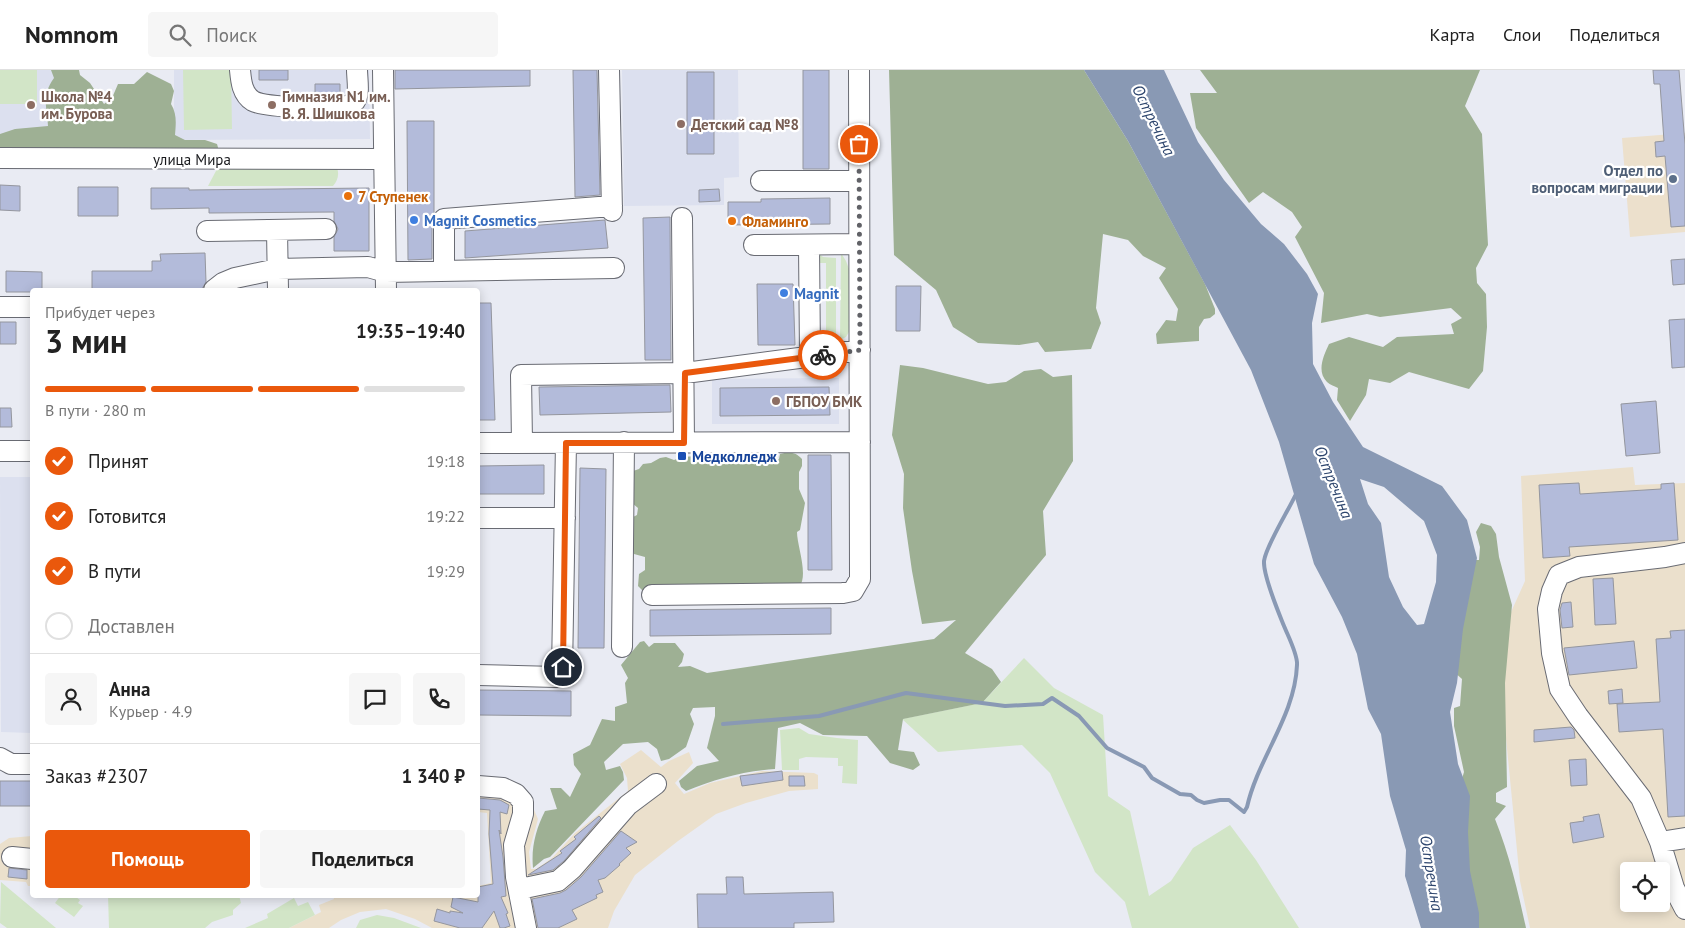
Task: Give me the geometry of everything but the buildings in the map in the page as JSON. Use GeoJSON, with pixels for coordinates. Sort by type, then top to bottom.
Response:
{"type":"FeatureCollection","features":[{"type":"Feature","properties":{"kind":"street"},"geometry":{"type":"LineString","coordinates":[[240,70],[241,83],[247,95],[253,101],[296,107],[346,106],[354,103],[357,98],[357,70]]}},
{"type":"Feature","properties":{"kind":"street"},"geometry":{"type":"LineString","coordinates":[[383,70],[386,273]]}},
{"type":"Feature","properties":{"kind":"street"},"geometry":{"type":"LineString","coordinates":[[444,271],[444,219],[612,209],[609,70]]}},
{"type":"Feature","properties":{"kind":"street"},"geometry":{"type":"LineString","coordinates":[[652,595],[834,594],[853,591],[860,579],[859,70]]}},
{"type":"Feature","properties":{"kind":"street","name":"улица Мира"},"geometry":{"type":"LineString","coordinates":[[0,158],[384,159]]}},
{"type":"Feature","properties":{"kind":"street"},"geometry":{"type":"LineString","coordinates":[[761,181],[859,181]]}},
{"type":"Feature","properties":{"kind":"street"},"geometry":{"type":"LineString","coordinates":[[682,218],[685,373],[684,443]]}},
{"type":"Feature","properties":{"kind":"street"},"geometry":{"type":"LineString","coordinates":[[207,231],[326,229]]}},
{"type":"Feature","properties":{"kind":"street"},"geometry":{"type":"LineString","coordinates":[[277,230],[278,288]]}},
{"type":"Feature","properties":{"kind":"street"},"geometry":{"type":"LineString","coordinates":[[754,245],[859,244]]}},
{"type":"Feature","properties":{"kind":"street"},"geometry":{"type":"LineString","coordinates":[[809,245],[810,356]]}},
{"type":"Feature","properties":{"kind":"street"},"geometry":{"type":"LineString","coordinates":[[217,288],[235,278],[277,269],[368,267],[386,273],[614,268]]}},
{"type":"Feature","properties":{"kind":"street"},"geometry":{"type":"LineString","coordinates":[[0,307],[30,307]]}},
{"type":"Feature","properties":{"kind":"street"},"geometry":{"type":"LineString","coordinates":[[522,443],[520,375],[685,373],[860,350]]}},
{"type":"Feature","properties":{"kind":"street"},"geometry":{"type":"LineString","coordinates":[[622,647],[624,442]]}},
{"type":"Feature","properties":{"kind":"street"},"geometry":{"type":"LineString","coordinates":[[480,443],[860,442]]}},
{"type":"Feature","properties":{"kind":"street"},"geometry":{"type":"LineString","coordinates":[[480,676],[556,677],[560,674],[563,667],[566,443]]}},
{"type":"Feature","properties":{"kind":"street"},"geometry":{"type":"LineString","coordinates":[[0,451],[30,451]]}},
{"type":"Feature","properties":{"kind":"street"},"geometry":{"type":"LineString","coordinates":[[480,518],[565,518]]}},
{"type":"Feature","properties":{"kind":"street"},"geometry":{"type":"LineString","coordinates":[[1685,553],[1579,567],[1566,572],[1559,575],[1552,591],[1548,609],[1552,652],[1560,689],[1578,716],[1641,798],[1660,842],[1674,888],[1685,909]]}},
{"type":"Feature","properties":{"kind":"street"},"geometry":{"type":"LineString","coordinates":[[0,758],[11,764],[30,764]]}},
{"type":"Feature","properties":{"kind":"street"},"geometry":{"type":"LineString","coordinates":[[520,889],[558,881],[572,869],[628,805],[656,784]]}},
{"type":"Feature","properties":{"kind":"street"},"geometry":{"type":"LineString","coordinates":[[480,786],[503,788],[516,794],[523,802],[523,814],[514,845],[516,877],[520,889],[521,907],[526,928]]}},
{"type":"Feature","properties":{"kind":"street"},"geometry":{"type":"LineString","coordinates":[[1660,842],[1685,838]]}},
{"type":"Feature","properties":{"kind":"street"},"geometry":{"type":"LineString","coordinates":[[12,857],[30,860]]}},
{"type":"Feature","properties":{"kind":"shaded area","name":"Школа №4 им. Бурова"},"geometry":{"type":"Polygon","coordinates":[[[0,70],[63,70],[63,141],[0,141],[0,70]]]}},
{"type":"Feature","properties":{"kind":"shaded area","name":"Гимназия N1 им. В. Я. Шишкова"},"geometry":{"type":"Polygon","coordinates":[[[174,70],[369,70],[370,139],[174,140],[174,70]]]}},
{"type":"Feature","properties":{"kind":"shaded area","name":"Детский сад №8"},"geometry":{"type":"Polygon","coordinates":[[[622,70],[738,70],[739,177],[724,178],[724,205],[624,206],[622,70]]]}},
{"type":"Feature","properties":{"kind":"shaded area"},"geometry":{"type":"Polygon","coordinates":[[[1685,133],[1685,232],[1630,237],[1622,138],[1685,133]]]}},
{"type":"Feature","properties":{"kind":"shaded area","name":"ГБПОУ БМК"},"geometry":{"type":"Polygon","coordinates":[[[839,378],[839,424],[712,424],[712,379],[839,378]]]}},
{"type":"Feature","properties":{"kind":"shaded area"},"geometry":{"type":"Polygon","coordinates":[[[1633,467],[1635,485],[1685,483],[1685,928],[1530,928],[1520,881],[1500,677],[1507,621],[1525,581],[1521,476],[1633,467]]]}},
{"type":"Feature","properties":{"kind":"shaded area"},"geometry":{"type":"Polygon","coordinates":[[[0,477],[30,477],[30,733],[1,732],[0,477]]]}},
{"type":"Feature","properties":{"kind":"shaded area"},"geometry":{"type":"Polygon","coordinates":[[[641,750],[661,767],[669,761],[689,752],[693,763],[675,783],[684,794],[710,783],[762,771],[814,773],[818,775],[818,789],[789,791],[716,814],[635,875],[614,911],[608,928],[432,928],[415,919],[386,909],[360,912],[341,920],[329,928],[289,928],[321,912],[319,905],[334,898],[480,898],[480,886],[491,883],[487,813],[480,812],[480,783],[531,803],[538,819],[529,852],[531,869],[536,869],[552,858],[575,833],[628,791],[627,778],[620,764],[641,750]]]}},
{"type":"Feature","properties":{"kind":"shaded area"},"geometry":{"type":"Polygon","coordinates":[[[30,836],[30,886],[26,882],[0,880],[0,844],[9,838],[30,836]]]}},
{"type":"Feature","properties":{"kind":"green space"},"geometry":{"type":"Polygon","coordinates":[[[0,70],[37,70],[37,104],[0,104],[0,70]]]}},
{"type":"Feature","properties":{"kind":"green space"},"geometry":{"type":"Polygon","coordinates":[[[51,70],[79,70],[80,75],[90,83],[104,104],[112,98],[118,84],[134,84],[147,72],[171,84],[174,91],[171,104],[175,115],[175,135],[185,140],[205,140],[217,144],[219,151],[0,159],[0,134],[15,129],[48,126],[46,96],[47,90],[54,78],[51,70]]]}},
{"type":"Feature","properties":{"kind":"green space"},"geometry":{"type":"Polygon","coordinates":[[[183,70],[231,70],[232,129],[184,130],[183,70]]]}},
{"type":"Feature","properties":{"kind":"green space"},"geometry":{"type":"Polygon","coordinates":[[[889,70],[1084,70],[1128,141],[1205,284],[1215,309],[1215,314],[1210,318],[1204,319],[1199,327],[1199,341],[1157,344],[1156,334],[1166,320],[1176,321],[1178,309],[1159,278],[1166,268],[1143,256],[1128,240],[1103,234],[1096,308],[1101,323],[1091,349],[1045,352],[1038,342],[1019,345],[978,343],[953,327],[936,290],[894,255],[889,70]]]}},
{"type":"Feature","properties":{"kind":"green space"},"geometry":{"type":"Polygon","coordinates":[[[1200,70],[1480,70],[1465,106],[1482,134],[1488,245],[1476,268],[1477,283],[1486,294],[1487,327],[1483,371],[1469,389],[1409,372],[1390,383],[1369,379],[1366,395],[1350,421],[1337,400],[1338,388],[1327,382],[1322,373],[1322,363],[1329,344],[1349,337],[1383,347],[1397,337],[1454,334],[1451,324],[1462,318],[1451,308],[1380,317],[1367,314],[1321,323],[1324,293],[1295,237],[1302,227],[1292,212],[1263,192],[1249,203],[1196,128],[1190,93],[1217,93],[1200,70]]]}},
{"type":"Feature","properties":{"kind":"green space"},"geometry":{"type":"Polygon","coordinates":[[[336,166],[338,176],[333,186],[208,186],[217,169],[336,166]]]}},
{"type":"Feature","properties":{"kind":"green space"},"geometry":{"type":"Polygon","coordinates":[[[841,253],[849,269],[849,332],[846,337],[840,340],[841,253]]]}},
{"type":"Feature","properties":{"kind":"green space"},"geometry":{"type":"Polygon","coordinates":[[[819,254],[823,257],[836,258],[836,340],[831,340],[826,336],[826,263],[817,263],[819,254]]]}},
{"type":"Feature","properties":{"kind":"green space"},"geometry":{"type":"Polygon","coordinates":[[[900,365],[923,368],[988,384],[1006,382],[1024,371],[1041,369],[1053,377],[1072,375],[1073,461],[1043,511],[1046,555],[965,653],[992,669],[1001,682],[982,703],[903,719],[898,750],[914,752],[920,765],[913,770],[890,763],[867,736],[823,735],[800,723],[778,728],[775,769],[729,776],[686,791],[681,787],[679,781],[697,766],[719,761],[707,748],[715,716],[715,707],[693,708],[690,714],[694,724],[686,747],[669,759],[661,761],[657,749],[648,742],[623,744],[604,762],[606,770],[620,766],[624,780],[550,857],[544,859],[533,868],[534,845],[539,825],[545,811],[557,809],[550,788],[561,788],[570,797],[581,774],[574,765],[573,754],[590,745],[602,719],[615,721],[615,707],[627,703],[625,683],[628,678],[621,665],[640,642],[644,641],[649,647],[654,643],[675,643],[684,654],[682,662],[678,667],[690,666],[707,673],[934,639],[956,620],[922,624],[903,508],[904,474],[892,435],[900,365]]]}},
{"type":"Feature","properties":{"kind":"green space"},"geometry":{"type":"Polygon","coordinates":[[[762,452],[766,452],[776,461],[779,459],[780,454],[786,453],[795,454],[802,459],[802,466],[799,472],[799,489],[805,503],[800,530],[797,532],[803,568],[802,582],[799,587],[642,590],[638,586],[639,574],[645,570],[645,557],[634,554],[633,542],[631,540],[631,518],[637,515],[638,508],[632,503],[633,471],[639,469],[643,464],[666,457],[674,460],[682,457],[697,456],[699,459],[702,459],[708,455],[717,459],[730,456],[736,458],[744,454],[759,457],[762,452]]]}},
{"type":"Feature","properties":{"kind":"green space"},"geometry":{"type":"Polygon","coordinates":[[[1481,523],[1491,526],[1496,534],[1499,557],[1512,605],[1505,683],[1507,787],[1496,793],[1496,802],[1506,806],[1495,819],[1513,873],[1526,928],[1479,928],[1469,903],[1461,782],[1464,772],[1454,726],[1454,708],[1460,706],[1462,679],[1453,671],[1473,560],[1479,560],[1480,547],[1476,532],[1481,523]]]}},
{"type":"Feature","properties":{"kind":"green space"},"geometry":{"type":"Polygon","coordinates":[[[1024,658],[1054,688],[1103,715],[1108,796],[1130,811],[1149,896],[1171,881],[1193,848],[1230,825],[1256,860],[1299,928],[1132,928],[1125,902],[1095,872],[1050,773],[1022,745],[938,752],[902,719],[982,703],[1024,658]]]}},
{"type":"Feature","properties":{"kind":"green space"},"geometry":{"type":"Polygon","coordinates":[[[799,728],[809,734],[858,740],[857,784],[842,783],[843,766],[838,766],[838,758],[806,757],[799,759],[799,770],[782,770],[780,730],[799,728]]]}},
{"type":"Feature","properties":{"kind":"green space"},"geometry":{"type":"Polygon","coordinates":[[[1,882],[56,928],[7,928],[0,923],[1,882]]]}},
{"type":"Feature","properties":{"kind":"green space"},"geometry":{"type":"Polygon","coordinates":[[[59,898],[77,898],[80,900],[78,903],[83,906],[74,917],[55,903],[59,898]]]}},
{"type":"Feature","properties":{"kind":"green space"},"geometry":{"type":"Polygon","coordinates":[[[108,898],[240,898],[241,903],[233,910],[233,915],[212,922],[205,928],[109,928],[108,898]]]}},
{"type":"Feature","properties":{"kind":"green space"},"geometry":{"type":"Polygon","coordinates":[[[294,898],[298,906],[308,902],[315,915],[289,928],[245,928],[268,918],[267,914],[294,898]]]}},
{"type":"Feature","properties":{"kind":"green space"},"geometry":{"type":"Polygon","coordinates":[[[377,915],[394,918],[421,928],[356,928],[360,920],[377,915]]]}},
{"type":"Feature","properties":{"kind":"water","name":"Остречина"},"geometry":{"type":"Polygon","coordinates":[[[1084,70],[1164,70],[1198,142],[1224,180],[1261,224],[1284,244],[1307,274],[1318,294],[1312,323],[1313,364],[1333,402],[1363,447],[1442,486],[1467,520],[1477,558],[1463,629],[1457,683],[1450,712],[1458,764],[1470,796],[1468,832],[1470,871],[1479,913],[1479,928],[1421,928],[1405,876],[1406,850],[1390,796],[1381,734],[1368,709],[1357,654],[1342,617],[1314,564],[1279,442],[1251,370],[1128,141],[1084,70]],[[1360,479],[1368,504],[1381,523],[1389,577],[1403,607],[1417,625],[1424,624],[1436,582],[1437,555],[1424,521],[1384,487],[1360,479]]]}},
{"type":"Feature","properties":{"kind":"waterway"},"geometry":{"type":"LineString","coordinates":[[723,724],[819,716],[906,693],[1005,706],[1043,704],[1052,698],[1079,716],[1107,748],[1144,767],[1152,778],[1180,794],[1191,795],[1204,803],[1229,800],[1244,812],[1259,771],[1290,702],[1295,684],[1296,656],[1271,594],[1264,561],[1273,538],[1295,496],[1299,492]]}},
{"type":"Feature","properties":{"kind":"way so far"},"geometry":{"type":"LineString","coordinates":[[823,355],[860,350],[859,144]]}},
{"type":"Feature","properties":{"kind":"place","name":"Школа №4 им. Бурова"},"geometry":{"type":"Point","coordinates":[31,105]}},
{"type":"Feature","properties":{"kind":"place","name":"Гимназия N1 им. В. Я. Шишкова"},"geometry":{"type":"Point","coordinates":[272,105]}},
{"type":"Feature","properties":{"kind":"place","name":"Детский сад №8"},"geometry":{"type":"Point","coordinates":[681,124]}},
{"type":"Feature","properties":{"kind":"place","name":"Отдел по вопросам миграции"},"geometry":{"type":"Point","coordinates":[1673,179]}},
{"type":"Feature","properties":{"kind":"place","name":"7 Ступенек"},"geometry":{"type":"Point","coordinates":[348,196]}},
{"type":"Feature","properties":{"kind":"place","name":"Magnit Cosmetics"},"geometry":{"type":"Point","coordinates":[414,220]}},
{"type":"Feature","properties":{"kind":"place","name":"Фламинго"},"geometry":{"type":"Point","coordinates":[732,221]}},
{"type":"Feature","properties":{"kind":"place","name":"Magnit"},"geometry":{"type":"Point","coordinates":[784,293]}},
{"type":"Feature","properties":{"kind":"place","name":"ГБПОУ БМК"},"geometry":{"type":"Point","coordinates":[776,401]}},
{"type":"Feature","properties":{"kind":"place","name":"Медколледж"},"geometry":{"type":"Point","coordinates":[682,456]}},
{"type":"Feature","properties":{"kind":"route"},"geometry":{"type":"LineString","coordinates":[[563,667],[566,443],[684,443],[685,373],[823,355]]}}]}
